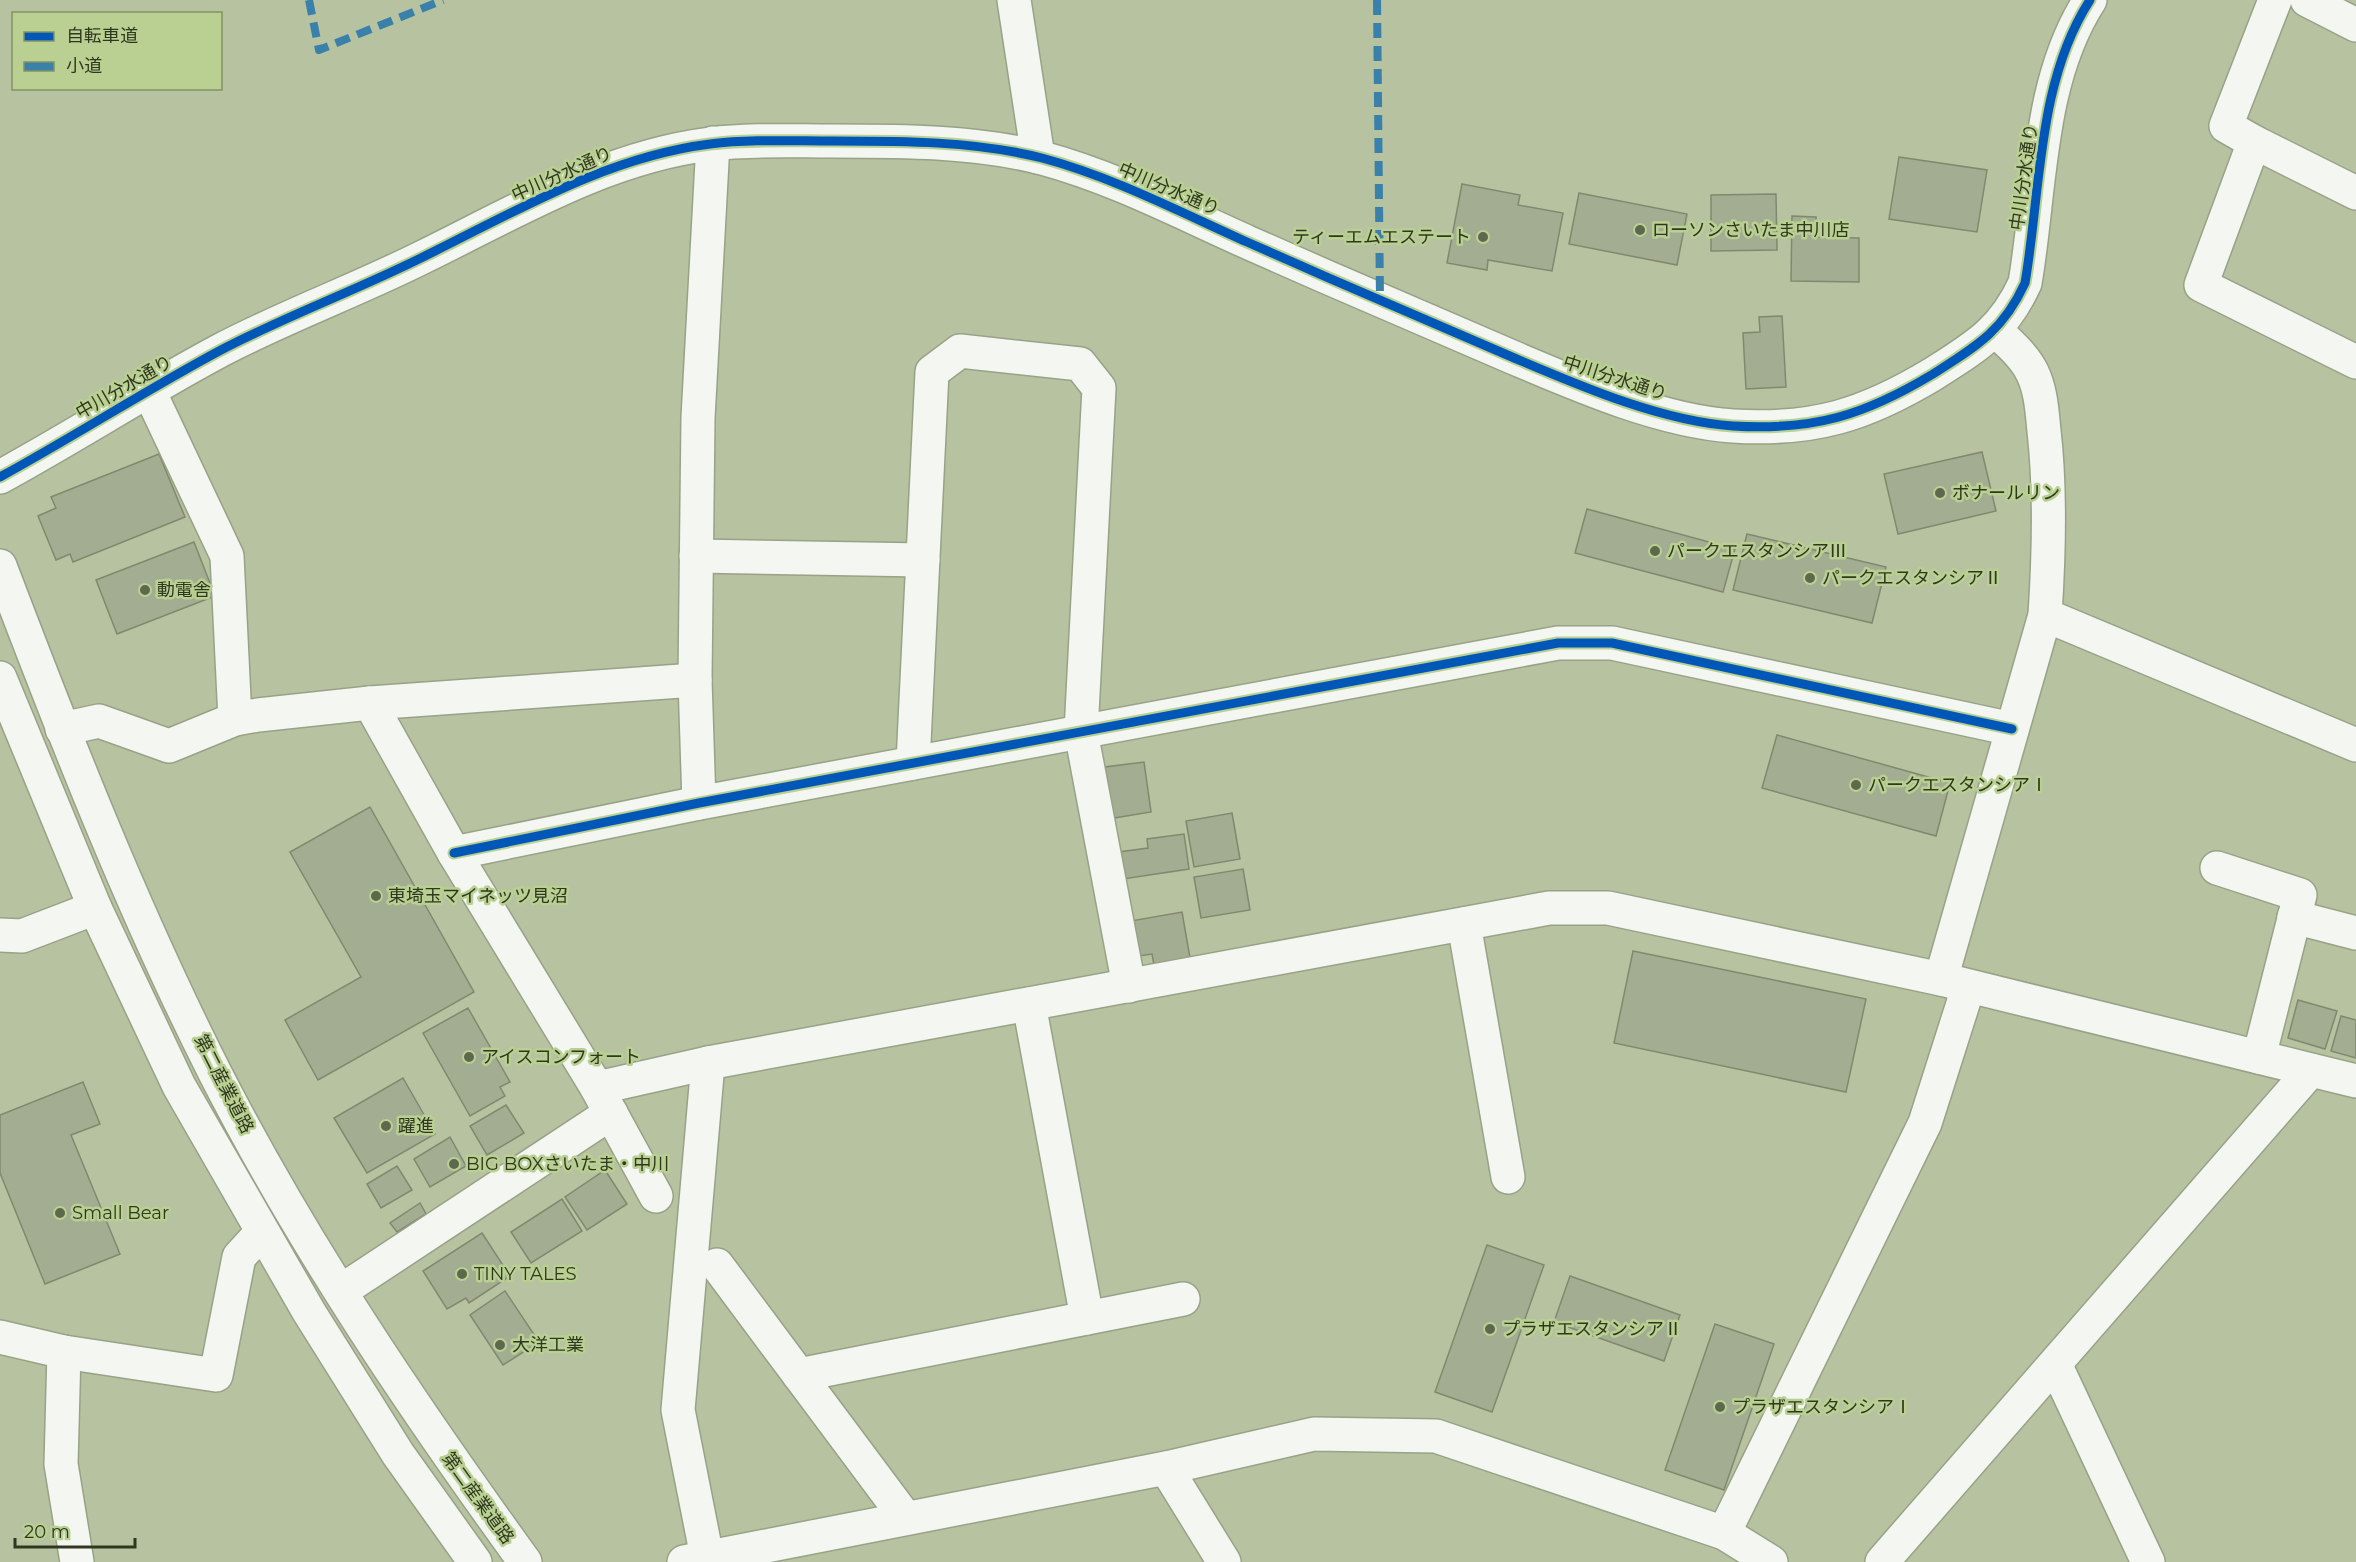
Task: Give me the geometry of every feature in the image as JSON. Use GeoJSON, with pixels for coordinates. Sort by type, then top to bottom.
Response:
{"type":"FeatureCollection","features":[{"type":"Feature","properties":{"kind":"street"},"geometry":{"type":"LineString","coordinates":[[1014,0],[1038,157]]}},
{"type":"Feature","properties":{"kind":"street","name":"中川分水通り"},"geometry":{"type":"LineString","coordinates":[[0,477],[227,347],[371,283],[586,177],[652,155],[713,143],[883,141],[960,146],[1038,157],[1144,196],[1380,301],[1589,390],[1690,419],[1732,426],[1780,426],[1825,421],[1861,412],[1904,391],[1962,356],[1996,331],[2013,309],[2025,283],[2057,72],[2078,18],[2090,0]]}},
{"type":"Feature","properties":{"kind":"street"},"geometry":{"type":"LineString","coordinates":[[2275,0],[2226,126],[2356,193]]}},
{"type":"Feature","properties":{"kind":"street"},"geometry":{"type":"LineString","coordinates":[[2307,0],[2356,25]]}},
{"type":"Feature","properties":{"kind":"street"},"geometry":{"type":"LineString","coordinates":[[2254,142],[2201,285],[2356,362]]}},
{"type":"Feature","properties":{"kind":"street"},"geometry":{"type":"LineString","coordinates":[[699,803],[695,680],[698,418],[713,143]]}},
{"type":"Feature","properties":{"kind":"street"},"geometry":{"type":"LineString","coordinates":[[1724,1533],[1925,1124],[2012,729],[2045,615],[2049,560],[2048,466],[2041,399],[2032,372],[2015,348],[1996,331]]}},
{"type":"Feature","properties":{"kind":"street"},"geometry":{"type":"LineString","coordinates":[[913,763],[932,372],[960,351],[1080,364],[1099,388],[1081,732],[1129,986]]}},
{"type":"Feature","properties":{"kind":"street"},"geometry":{"type":"LineString","coordinates":[[149,390],[227,556],[235,719]]}},
{"type":"Feature","properties":{"kind":"street"},"geometry":{"type":"LineString","coordinates":[[696,556],[923,560]]}},
{"type":"Feature","properties":{"kind":"street","name":"第二産業道路"},"geometry":{"type":"LineString","coordinates":[[0,566],[62,729],[135,901],[216,1073],[284,1196],[341,1291],[434,1436],[525,1562]]}},
{"type":"Feature","properties":{"kind":"street"},"geometry":{"type":"LineString","coordinates":[[2045,615],[2356,745]]}},
{"type":"Feature","properties":{"kind":"street"},"geometry":{"type":"LineString","coordinates":[[453,853],[699,803],[1558,643],[1612,644],[2012,729]]}},
{"type":"Feature","properties":{"kind":"street"},"geometry":{"type":"LineString","coordinates":[[0,678],[94,908],[179,1086],[261,1233],[398,1454],[475,1562]]}},
{"type":"Feature","properties":{"kind":"street"},"geometry":{"type":"LineString","coordinates":[[62,729],[99,721],[169,746],[235,719],[370,703],[695,680]]}},
{"type":"Feature","properties":{"kind":"street"},"geometry":{"type":"LineString","coordinates":[[370,703],[453,853],[604,1101],[656,1196]]}},
{"type":"Feature","properties":{"kind":"street"},"geometry":{"type":"LineString","coordinates":[[2217,868],[2300,895],[2259,1058]]}},
{"type":"Feature","properties":{"kind":"street"},"geometry":{"type":"LineString","coordinates":[[0,935],[22,936],[94,908]]}},
{"type":"Feature","properties":{"kind":"street"},"geometry":{"type":"LineString","coordinates":[[341,1291],[604,1101],[708,1063],[1549,908],[1608,908],[1955,983],[2356,1081]]}},
{"type":"Feature","properties":{"kind":"street"},"geometry":{"type":"LineString","coordinates":[[2294,917],[2356,933]]}},
{"type":"Feature","properties":{"kind":"street"},"geometry":{"type":"LineString","coordinates":[[1464,924],[1508,1177]]}},
{"type":"Feature","properties":{"kind":"street"},"geometry":{"type":"LineString","coordinates":[[1029,1004],[1088,1318]]}},
{"type":"Feature","properties":{"kind":"street"},"geometry":{"type":"LineString","coordinates":[[708,1063],[678,1410],[695,1560],[905,1517],[1166,1468],[1314,1434],[1436,1436],[1724,1533],[1771,1562]]}},
{"type":"Feature","properties":{"kind":"street"},"geometry":{"type":"LineString","coordinates":[[1882,1562],[2311,1070]]}},
{"type":"Feature","properties":{"kind":"street"},"geometry":{"type":"LineString","coordinates":[[0,1337],[64,1352],[216,1375],[239,1257],[261,1233]]}},
{"type":"Feature","properties":{"kind":"street"},"geometry":{"type":"LineString","coordinates":[[717,1265],[905,1517]]}},
{"type":"Feature","properties":{"kind":"street"},"geometry":{"type":"LineString","coordinates":[[799,1375],[1183,1299]]}},
{"type":"Feature","properties":{"kind":"street"},"geometry":{"type":"LineString","coordinates":[[64,1352],[61,1464],[77,1562]]}},
{"type":"Feature","properties":{"kind":"street"},"geometry":{"type":"LineString","coordinates":[[2055,1364],[2148,1562]]}},
{"type":"Feature","properties":{"kind":"street"},"geometry":{"type":"LineString","coordinates":[[1166,1468],[1224,1562]]}},
{"type":"Feature","properties":{"kind":"building"},"geometry":{"type":"Polygon","coordinates":[[[1899,157],[1987,170],[1977,232],[1889,219],[1899,157]]]}},
{"type":"Feature","properties":{"kind":"building"},"geometry":{"type":"Polygon","coordinates":[[[1462,184],[1520,195],[1518,205],[1563,213],[1552,271],[1488,260],[1487,270],[1447,263],[1462,184]]]}},
{"type":"Feature","properties":{"kind":"building"},"geometry":{"type":"Polygon","coordinates":[[[1579,193],[1687,214],[1677,265],[1569,244],[1579,193]]]}},
{"type":"Feature","properties":{"kind":"building"},"geometry":{"type":"Polygon","coordinates":[[[1776,194],[1777,250],[1711,251],[1711,195],[1776,194]]]}},
{"type":"Feature","properties":{"kind":"building"},"geometry":{"type":"Polygon","coordinates":[[[1792,216],[1816,217],[1816,237],[1859,238],[1859,282],[1791,281],[1792,216]]]}},
{"type":"Feature","properties":{"kind":"building"},"geometry":{"type":"Polygon","coordinates":[[[1782,316],[1786,387],[1746,389],[1743,333],[1760,332],[1759,317],[1782,316]]]}},
{"type":"Feature","properties":{"kind":"building","name":"ボナールリン"},"geometry":{"type":"Polygon","coordinates":[[[1982,452],[1996,511],[1898,534],[1884,474],[1982,452]]]}},
{"type":"Feature","properties":{"kind":"building"},"geometry":{"type":"Polygon","coordinates":[[[159,454],[185,517],[73,562],[70,554],[56,560],[38,516],[56,508],[51,497],[159,454]]]}},
{"type":"Feature","properties":{"kind":"building","name":"パークエスタンシアⅢ"},"geometry":{"type":"Polygon","coordinates":[[[1587,509],[1735,549],[1723,592],[1575,553],[1587,509]]]}},
{"type":"Feature","properties":{"kind":"building","name":"パークエスタンシアⅡ"},"geometry":{"type":"Polygon","coordinates":[[[1747,534],[1886,567],[1872,623],[1733,590],[1747,534]]]}},
{"type":"Feature","properties":{"kind":"building"},"geometry":{"type":"Polygon","coordinates":[[[194,542],[215,596],[117,634],[96,580],[194,542]]]}},
{"type":"Feature","properties":{"kind":"building","name":"パークエスタンシアⅠ"},"geometry":{"type":"Polygon","coordinates":[[[1777,735],[1950,783],[1936,836],[1762,788],[1777,735]]]}},
{"type":"Feature","properties":{"kind":"building"},"geometry":{"type":"Polygon","coordinates":[[[1144,762],[1151,812],[1102,820],[1107,781],[1105,767],[1144,762]]]}},
{"type":"Feature","properties":{"kind":"building"},"geometry":{"type":"Polygon","coordinates":[[[370,807],[474,992],[318,1080],[285,1020],[361,977],[290,852],[370,807]]]}},
{"type":"Feature","properties":{"kind":"building"},"geometry":{"type":"Polygon","coordinates":[[[1232,813],[1240,859],[1194,867],[1186,821],[1232,813]]]}},
{"type":"Feature","properties":{"kind":"building"},"geometry":{"type":"Polygon","coordinates":[[[1184,834],[1189,869],[1123,879],[1119,852],[1148,848],[1147,839],[1184,834]]]}},
{"type":"Feature","properties":{"kind":"building"},"geometry":{"type":"Polygon","coordinates":[[[1243,869],[1250,910],[1201,918],[1194,877],[1243,869]]]}},
{"type":"Feature","properties":{"kind":"building"},"geometry":{"type":"Polygon","coordinates":[[[1182,912],[1190,958],[1154,965],[1152,954],[1132,957],[1125,922],[1182,912]]]}},
{"type":"Feature","properties":{"kind":"building"},"geometry":{"type":"Polygon","coordinates":[[[1633,951],[1866,999],[1846,1092],[1614,1043],[1633,951]]]}},
{"type":"Feature","properties":{"kind":"building"},"geometry":{"type":"Polygon","coordinates":[[[2298,1000],[2337,1011],[2325,1049],[2288,1038],[2298,1000]]]}},
{"type":"Feature","properties":{"kind":"building"},"geometry":{"type":"Polygon","coordinates":[[[468,1008],[510,1082],[500,1087],[505,1096],[470,1116],[423,1033],[468,1008]]]}},
{"type":"Feature","properties":{"kind":"building"},"geometry":{"type":"Polygon","coordinates":[[[2341,1016],[2356,1020],[2356,1058],[2331,1051],[2341,1016]]]}},
{"type":"Feature","properties":{"kind":"building"},"geometry":{"type":"Polygon","coordinates":[[[403,1078],[435,1134],[367,1173],[334,1118],[403,1078]]]}},
{"type":"Feature","properties":{"kind":"building","name":"Small Bear"},"geometry":{"type":"Polygon","coordinates":[[[83,1082],[100,1124],[71,1135],[120,1254],[45,1284],[0,1173],[0,1115],[83,1082]]]}},
{"type":"Feature","properties":{"kind":"building"},"geometry":{"type":"Polygon","coordinates":[[[506,1105],[524,1133],[487,1155],[470,1126],[506,1105]]]}},
{"type":"Feature","properties":{"kind":"building"},"geometry":{"type":"Polygon","coordinates":[[[450,1137],[466,1166],[430,1187],[414,1159],[450,1137]]]}},
{"type":"Feature","properties":{"kind":"building"},"geometry":{"type":"Polygon","coordinates":[[[397,1166],[412,1190],[381,1208],[367,1184],[397,1166]]]}},
{"type":"Feature","properties":{"kind":"building"},"geometry":{"type":"Polygon","coordinates":[[[605,1170],[627,1204],[587,1230],[565,1197],[605,1170]]]}},
{"type":"Feature","properties":{"kind":"building"},"geometry":{"type":"Polygon","coordinates":[[[562,1199],[582,1231],[531,1263],[511,1232],[562,1199]]]}},
{"type":"Feature","properties":{"kind":"building"},"geometry":{"type":"Polygon","coordinates":[[[420,1203],[426,1214],[397,1232],[390,1223],[420,1203]]]}},
{"type":"Feature","properties":{"kind":"building"},"geometry":{"type":"Polygon","coordinates":[[[482,1233],[510,1276],[469,1303],[466,1298],[447,1309],[423,1271],[482,1233]]]}},
{"type":"Feature","properties":{"kind":"building","name":"プラザエスタンシアⅡ"},"geometry":{"type":"Polygon","coordinates":[[[1487,1245],[1544,1265],[1492,1412],[1435,1392],[1487,1245]]]}},
{"type":"Feature","properties":{"kind":"building"},"geometry":{"type":"Polygon","coordinates":[[[1570,1276],[1680,1315],[1664,1361],[1554,1322],[1570,1276]]]}},
{"type":"Feature","properties":{"kind":"building"},"geometry":{"type":"Polygon","coordinates":[[[505,1291],[539,1342],[503,1365],[470,1315],[505,1291]]]}},
{"type":"Feature","properties":{"kind":"building","name":"プラザエスタンシアⅠ"},"geometry":{"type":"Polygon","coordinates":[[[1715,1324],[1774,1344],[1724,1490],[1665,1470],[1715,1324]]]}},
{"type":"Feature","properties":{"kind":"marked path"},"geometry":{"type":"LineString","coordinates":[[309,0],[319,50],[443,0]]}},
{"type":"Feature","properties":{"kind":"marked path"},"geometry":{"type":"LineString","coordinates":[[1377,0],[1380,301]]}},
{"type":"Feature","properties":{"kind":"cycle path"},"geometry":{"type":"LineString","coordinates":[[0,477],[221,350],[398,269],[562,188],[634,161],[672,151],[725,142],[756,141],[938,143],[991,148],[1042,158],[1120,185],[1412,314],[1564,379],[1620,400],[1705,423],[1762,427],[1814,423],[1861,410],[1933,374],[1976,346],[2008,314],[2025,283],[2050,101],[2073,32],[2090,0]]}},
{"type":"Feature","properties":{"kind":"cycle path"},"geometry":{"type":"LineString","coordinates":[[454,853],[699,803],[1558,643],[1612,643],[2012,729]]}},
{"type":"Feature","properties":{"kind":"place","name":"ローソンさいたま中川店"},"geometry":{"type":"Point","coordinates":[1640,230]}},
{"type":"Feature","properties":{"kind":"place","name":"ティーエムエステート"},"geometry":{"type":"Point","coordinates":[1483,237]}},
{"type":"Feature","properties":{"kind":"place","name":"ボナールリン"},"geometry":{"type":"Point","coordinates":[1940,493]}},
{"type":"Feature","properties":{"kind":"place","name":"パークエスタンシアⅢ"},"geometry":{"type":"Point","coordinates":[1655,551]}},
{"type":"Feature","properties":{"kind":"place","name":"パークエスタンシアⅡ"},"geometry":{"type":"Point","coordinates":[1810,578]}},
{"type":"Feature","properties":{"kind":"place","name":"動電舎"},"geometry":{"type":"Point","coordinates":[145,590]}},
{"type":"Feature","properties":{"kind":"place","name":"パークエスタンシアⅠ"},"geometry":{"type":"Point","coordinates":[1856,785]}},
{"type":"Feature","properties":{"kind":"place","name":"東埼玉マイネッツ見沼"},"geometry":{"type":"Point","coordinates":[376,896]}},
{"type":"Feature","properties":{"kind":"place","name":"アイスコンフォート"},"geometry":{"type":"Point","coordinates":[469,1057]}},
{"type":"Feature","properties":{"kind":"place","name":"躍進"},"geometry":{"type":"Point","coordinates":[386,1126]}},
{"type":"Feature","properties":{"kind":"place","name":"BIG BOXさいたま・中川"},"geometry":{"type":"Point","coordinates":[454,1164]}},
{"type":"Feature","properties":{"kind":"place","name":"Small Bear"},"geometry":{"type":"Point","coordinates":[60,1213]}},
{"type":"Feature","properties":{"kind":"place","name":"TINY TALES"},"geometry":{"type":"Point","coordinates":[462,1274]}},
{"type":"Feature","properties":{"kind":"place","name":"プラザエスタンシアⅡ"},"geometry":{"type":"Point","coordinates":[1490,1329]}},
{"type":"Feature","properties":{"kind":"place","name":"大洋工業"},"geometry":{"type":"Point","coordinates":[500,1345]}},
{"type":"Feature","properties":{"kind":"place","name":"プラザエスタンシアⅠ"},"geometry":{"type":"Point","coordinates":[1720,1407]}}]}
